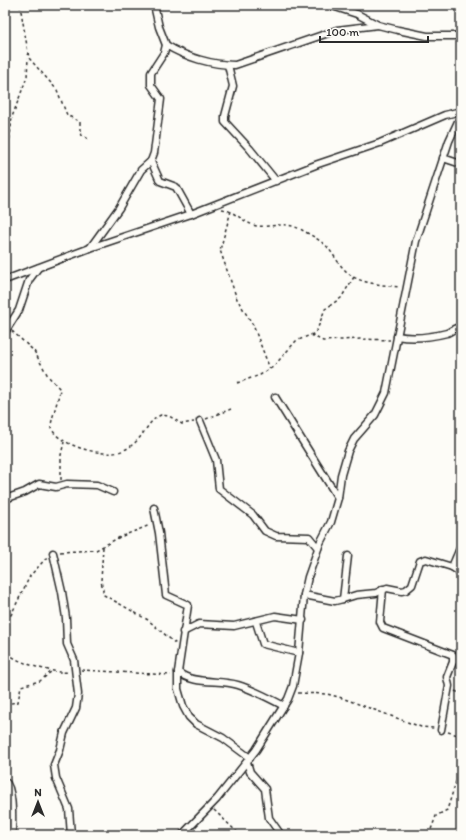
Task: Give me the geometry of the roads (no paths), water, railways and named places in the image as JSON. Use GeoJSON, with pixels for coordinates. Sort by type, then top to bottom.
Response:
{"type":"FeatureCollection","features":[{"type":"Feature","properties":{"kind":"street"},"geometry":{"type":"LineString","coordinates":[[154,5],[159,27],[166,45],[178,52],[221,65],[235,65],[337,30],[378,25]]}},
{"type":"Feature","properties":{"kind":"street"},"geometry":{"type":"LineString","coordinates":[[329,5],[357,14],[378,25],[426,36],[461,36]]}},
{"type":"Feature","properties":{"kind":"street"},"geometry":{"type":"LineString","coordinates":[[166,45],[161,60],[151,73],[151,85],[161,99],[159,122],[151,161],[160,181],[176,187],[191,214]]}},
{"type":"Feature","properties":{"kind":"street"},"geometry":{"type":"LineString","coordinates":[[228,65],[232,86],[225,122],[250,148],[276,181]]}},
{"type":"Feature","properties":{"kind":"street"},"geometry":{"type":"LineString","coordinates":[[5,280],[90,248],[191,214],[318,164],[380,143],[445,115],[461,111]]}},
{"type":"Feature","properties":{"kind":"street"},"geometry":{"type":"LineString","coordinates":[[182,835],[210,806],[248,760],[291,693],[299,652],[304,595],[318,548],[331,522],[338,498],[341,475],[348,451],[354,439],[374,415],[386,393],[416,240],[443,158],[461,115]]}},
{"type":"Feature","properties":{"kind":"street"},"geometry":{"type":"LineString","coordinates":[[443,158],[461,164]]}},
{"type":"Feature","properties":{"kind":"street"},"geometry":{"type":"LineString","coordinates":[[90,248],[119,208],[141,170],[151,161]]}},
{"type":"Feature","properties":{"kind":"street"},"geometry":{"type":"LineString","coordinates":[[6,330],[18,310],[29,280],[40,266]]}},
{"type":"Feature","properties":{"kind":"street"},"geometry":{"type":"LineString","coordinates":[[396,338],[415,338],[461,328]]}},
{"type":"Feature","properties":{"kind":"street"},"geometry":{"type":"LineString","coordinates":[[275,397],[338,498]]}},
{"type":"Feature","properties":{"kind":"street"},"geometry":{"type":"LineString","coordinates":[[200,421],[216,460],[219,489],[253,515],[265,531],[276,536],[309,537],[318,548]]}},
{"type":"Feature","properties":{"kind":"street"},"geometry":{"type":"LineString","coordinates":[[5,499],[25,492],[39,484],[53,487],[97,485],[113,492]]}},
{"type":"Feature","properties":{"kind":"street"},"geometry":{"type":"LineString","coordinates":[[154,508],[159,533],[166,595],[188,605],[178,674],[178,688],[183,706],[189,717],[196,724],[223,738],[248,760],[250,772],[265,789],[269,818],[280,835]]}},
{"type":"Feature","properties":{"kind":"street"},"geometry":{"type":"LineString","coordinates":[[452,567],[461,546]]}},
{"type":"Feature","properties":{"kind":"street"},"geometry":{"type":"LineString","coordinates":[[53,553],[62,592],[66,618],[67,644],[73,656],[76,670],[78,694],[76,708],[64,733],[60,750],[54,765],[56,778],[69,809],[71,835]]}},
{"type":"Feature","properties":{"kind":"street"},"geometry":{"type":"LineString","coordinates":[[343,599],[348,556]]}},
{"type":"Feature","properties":{"kind":"street"},"geometry":{"type":"LineString","coordinates":[[304,595],[335,601],[356,595],[376,593],[383,589],[389,588],[402,591],[409,589],[417,574],[420,561],[423,559],[452,567],[461,573]]}},
{"type":"Feature","properties":{"kind":"street"},"geometry":{"type":"LineString","coordinates":[[383,589],[380,622],[383,628],[453,655],[453,662],[447,676],[449,686],[441,730]]}},
{"type":"Feature","properties":{"kind":"street"},"geometry":{"type":"LineString","coordinates":[[183,632],[199,624],[234,626],[256,622],[266,617],[275,616],[303,620]]}},
{"type":"Feature","properties":{"kind":"street"},"geometry":{"type":"LineString","coordinates":[[256,622],[263,644],[299,652]]}},
{"type":"Feature","properties":{"kind":"street"},"geometry":{"type":"LineString","coordinates":[[178,674],[190,679],[226,682],[239,685],[284,706]]}},
{"type":"Feature","properties":{"kind":"street"},"geometry":{"type":"LineString","coordinates":[[5,781],[8,784],[11,803],[12,835]]}}]}
